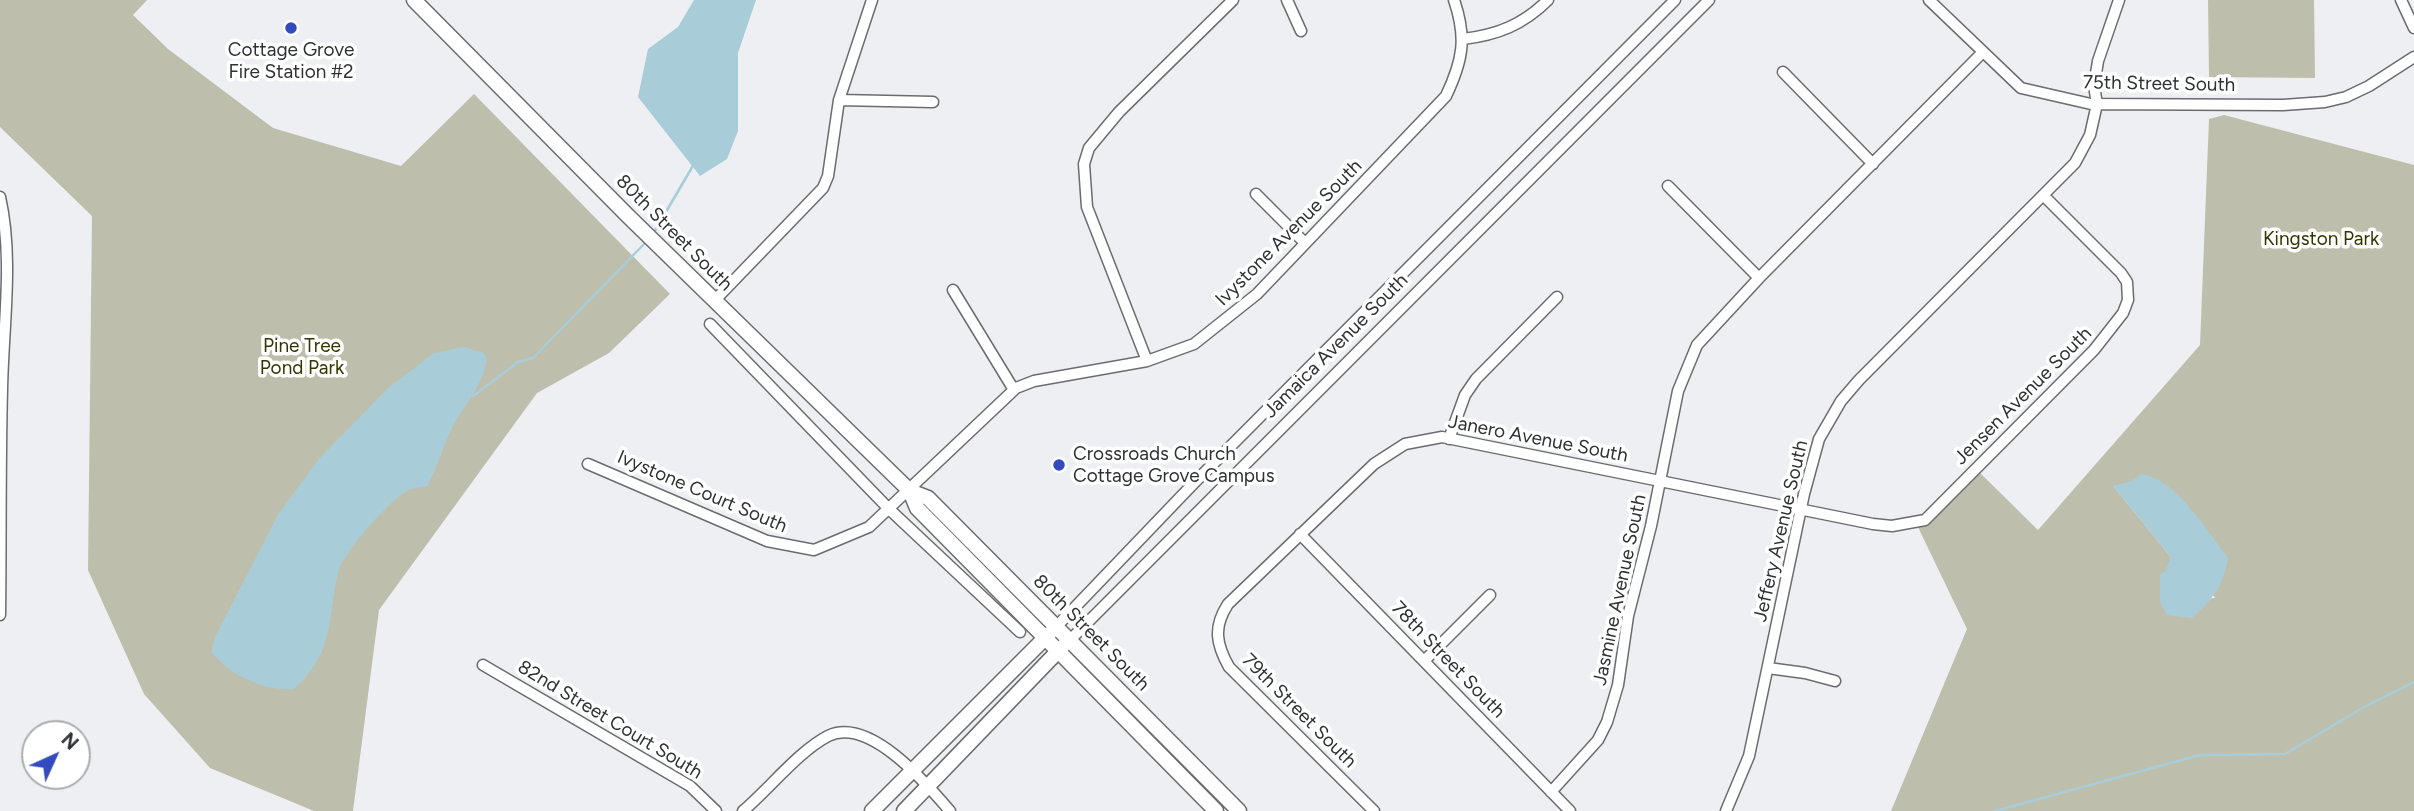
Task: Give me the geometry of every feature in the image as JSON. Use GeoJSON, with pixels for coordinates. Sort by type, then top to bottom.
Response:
{"type":"FeatureCollection","features":[{"type":"Feature","properties":{"kind":"main road","name":"80th Street South"},"geometry":{"type":"LineString","coordinates":[[414,0],[910,491],[928,498],[1239,811]]}},
{"type":"Feature","properties":{"kind":"main road","name":"80th Street South"},"geometry":{"type":"LineString","coordinates":[[910,491],[916,508],[1216,811]]}},
{"type":"Feature","properties":{"kind":"main road","name":"Jamaica Avenue South"},"geometry":{"type":"LineString","coordinates":[[873,811],[1057,626]]}},
{"type":"Feature","properties":{"kind":"main road","name":"Jamaica Avenue South"},"geometry":{"type":"LineString","coordinates":[[904,811],[1071,639]]}},
{"type":"Feature","properties":{"kind":"street"},"geometry":{"type":"LineString","coordinates":[[715,300],[823,188],[828,176],[839,100],[872,0]]}},
{"type":"Feature","properties":{"kind":"street"},"geometry":{"type":"LineString","coordinates":[[1147,361],[1087,207],[1084,163],[1089,148],[1119,112],[1233,0]]}},
{"type":"Feature","properties":{"kind":"street"},"geometry":{"type":"LineString","coordinates":[[1287,0],[1301,30]]}},
{"type":"Feature","properties":{"kind":"street","name":"Ivystone Avenue South"},"geometry":{"type":"LineString","coordinates":[[910,491],[1014,390],[1034,381],[1170,355],[1203,338],[1257,295],[1446,96],[1460,67],[1463,39],[1454,0]]}},
{"type":"Feature","properties":{"kind":"street"},"geometry":{"type":"LineString","coordinates":[[1463,39],[1495,35],[1521,23],[1548,0]]}},
{"type":"Feature","properties":{"kind":"street","name":"Jamaica Avenue South"},"geometry":{"type":"LineString","coordinates":[[1057,626],[1194,483],[1675,0]]}},
{"type":"Feature","properties":{"kind":"street","name":"Jamaica Avenue South"},"geometry":{"type":"LineString","coordinates":[[1071,639],[1709,0]]}},
{"type":"Feature","properties":{"kind":"street","name":"75th Street South"},"geometry":{"type":"LineString","coordinates":[[1929,0],[2021,88],[2097,104],[2283,105],[2325,102],[2369,86],[2414,57]]}},
{"type":"Feature","properties":{"kind":"street","name":"Jeffery Avenue South"},"geometry":{"type":"LineString","coordinates":[[1726,811],[1749,756],[1818,439],[1841,401],[2043,195],[2085,148],[2097,104],[2094,86],[2098,61],[2119,0]]}},
{"type":"Feature","properties":{"kind":"street"},"geometry":{"type":"LineString","coordinates":[[2401,0],[2414,27]]}},
{"type":"Feature","properties":{"kind":"street","name":"Jasmine Avenue South"},"geometry":{"type":"LineString","coordinates":[[1551,792],[1598,740],[1608,722],[1685,369],[1698,345],[1759,278],[1982,53]]}},
{"type":"Feature","properties":{"kind":"street"},"geometry":{"type":"LineString","coordinates":[[1783,72],[1874,164]]}},
{"type":"Feature","properties":{"kind":"street"},"geometry":{"type":"LineString","coordinates":[[839,100],[933,102]]}},
{"type":"Feature","properties":{"kind":"street"},"geometry":{"type":"LineString","coordinates":[[1668,186],[1759,278]]}},
{"type":"Feature","properties":{"kind":"street"},"geometry":{"type":"LineString","coordinates":[[1256,194],[1305,243]]}},
{"type":"Feature","properties":{"kind":"street","name":"Jensen Avenue South"},"geometry":{"type":"LineString","coordinates":[[1801,510],[1892,526],[1925,520],[2109,334],[2128,300],[2127,282],[2087,237],[2043,195]]}},
{"type":"Feature","properties":{"kind":"street"},"geometry":{"type":"LineString","coordinates":[[0,197],[6,286],[1,391],[0,615]]}},
{"type":"Feature","properties":{"kind":"street"},"geometry":{"type":"LineString","coordinates":[[953,290],[1014,390]]}},
{"type":"Feature","properties":{"kind":"street"},"geometry":{"type":"LineString","coordinates":[[1449,439],[1465,395],[1476,379],[1557,297]]}},
{"type":"Feature","properties":{"kind":"street"},"geometry":{"type":"LineString","coordinates":[[710,324],[889,509],[1020,632]]}},
{"type":"Feature","properties":{"kind":"street","name":"Janero Avenue South"},"geometry":{"type":"LineString","coordinates":[[1216,627],[1228,604],[1386,454],[1424,438],[1449,439],[1801,510]]}},
{"type":"Feature","properties":{"kind":"street","name":"Ivystone Court South"},"geometry":{"type":"LineString","coordinates":[[588,464],[767,541],[814,550],[858,534],[910,491]]}},
{"type":"Feature","properties":{"kind":"street","name":"78th Street South"},"geometry":{"type":"LineString","coordinates":[[1300,534],[1570,811]]}},
{"type":"Feature","properties":{"kind":"street"},"geometry":{"type":"LineString","coordinates":[[1425,660],[1490,596]]}},
{"type":"Feature","properties":{"kind":"street","name":"79th Street South"},"geometry":{"type":"LineString","coordinates":[[1216,627],[1220,651],[1229,667],[1374,811]]}},
{"type":"Feature","properties":{"kind":"street","name":"82nd Street Court South"},"geometry":{"type":"LineString","coordinates":[[483,665],[690,786],[716,811]]}},
{"type":"Feature","properties":{"kind":"street"},"geometry":{"type":"LineString","coordinates":[[1768,668],[1805,673],[1835,681]]}},
{"type":"Feature","properties":{"kind":"street"},"geometry":{"type":"LineString","coordinates":[[743,811],[814,745],[843,731],[863,735],[880,744],[928,786],[950,811]]}},
{"type":"Feature","properties":{"kind":"green space","name":"Pine Tree Pond Park"},"geometry":{"type":"Polygon","coordinates":[[[0,0],[147,0],[133,15],[168,49],[273,128],[401,166],[474,94],[670,294],[609,353],[537,393],[379,610],[353,811],[314,811],[210,768],[144,694],[88,570],[92,216],[0,127],[0,0]]]}},
{"type":"Feature","properties":{"kind":"green space"},"geometry":{"type":"Polygon","coordinates":[[[2208,0],[2314,0],[2315,78],[2209,77],[2208,0]]]}},
{"type":"Feature","properties":{"kind":"green space","name":"Kingston Park"},"geometry":{"type":"Polygon","coordinates":[[[2224,115],[2414,165],[2414,811],[1891,811],[1967,629],[1916,523],[1976,469],[2038,530],[2200,345],[2209,119],[2224,115]],[[2131,482],[2114,487],[2171,557],[2160,602],[2215,598],[2131,482]]]}},
{"type":"Feature","properties":{"kind":"water"},"geometry":{"type":"Polygon","coordinates":[[[694,0],[756,0],[738,53],[738,131],[727,159],[700,176],[638,97],[648,49],[678,27],[694,0]]]}},
{"type":"Feature","properties":{"kind":"water"},"geometry":{"type":"Polygon","coordinates":[[[464,347],[484,353],[487,359],[478,386],[453,426],[427,486],[411,489],[381,513],[342,564],[327,635],[317,662],[294,689],[259,684],[227,667],[211,651],[216,635],[279,513],[319,459],[387,389],[434,353],[464,347]]]}},
{"type":"Feature","properties":{"kind":"water"},"geometry":{"type":"Polygon","coordinates":[[[2142,474],[2155,478],[2179,496],[2228,558],[2216,591],[2192,618],[2167,615],[2160,602],[2160,574],[2165,572],[2171,557],[2113,486],[2130,482],[2142,474]]]}},
{"type":"Feature","properties":{"kind":"waterway"},"geometry":{"type":"LineString","coordinates":[[653,234],[694,164]]}},
{"type":"Feature","properties":{"kind":"waterway"},"geometry":{"type":"LineString","coordinates":[[473,396],[518,362],[533,358],[647,241]]}},
{"type":"Feature","properties":{"kind":"waterway"},"geometry":{"type":"LineString","coordinates":[[1995,811],[2200,755],[2285,754],[2364,707],[2414,682]]}},
{"type":"Feature","properties":{"kind":"place","name":"Cottage Grove Fire Station #2"},"geometry":{"type":"Point","coordinates":[291,28]}},
{"type":"Feature","properties":{"kind":"place","name":"Crossroads Church Cottage Grove Campus"},"geometry":{"type":"Point","coordinates":[1059,465]}}]}
